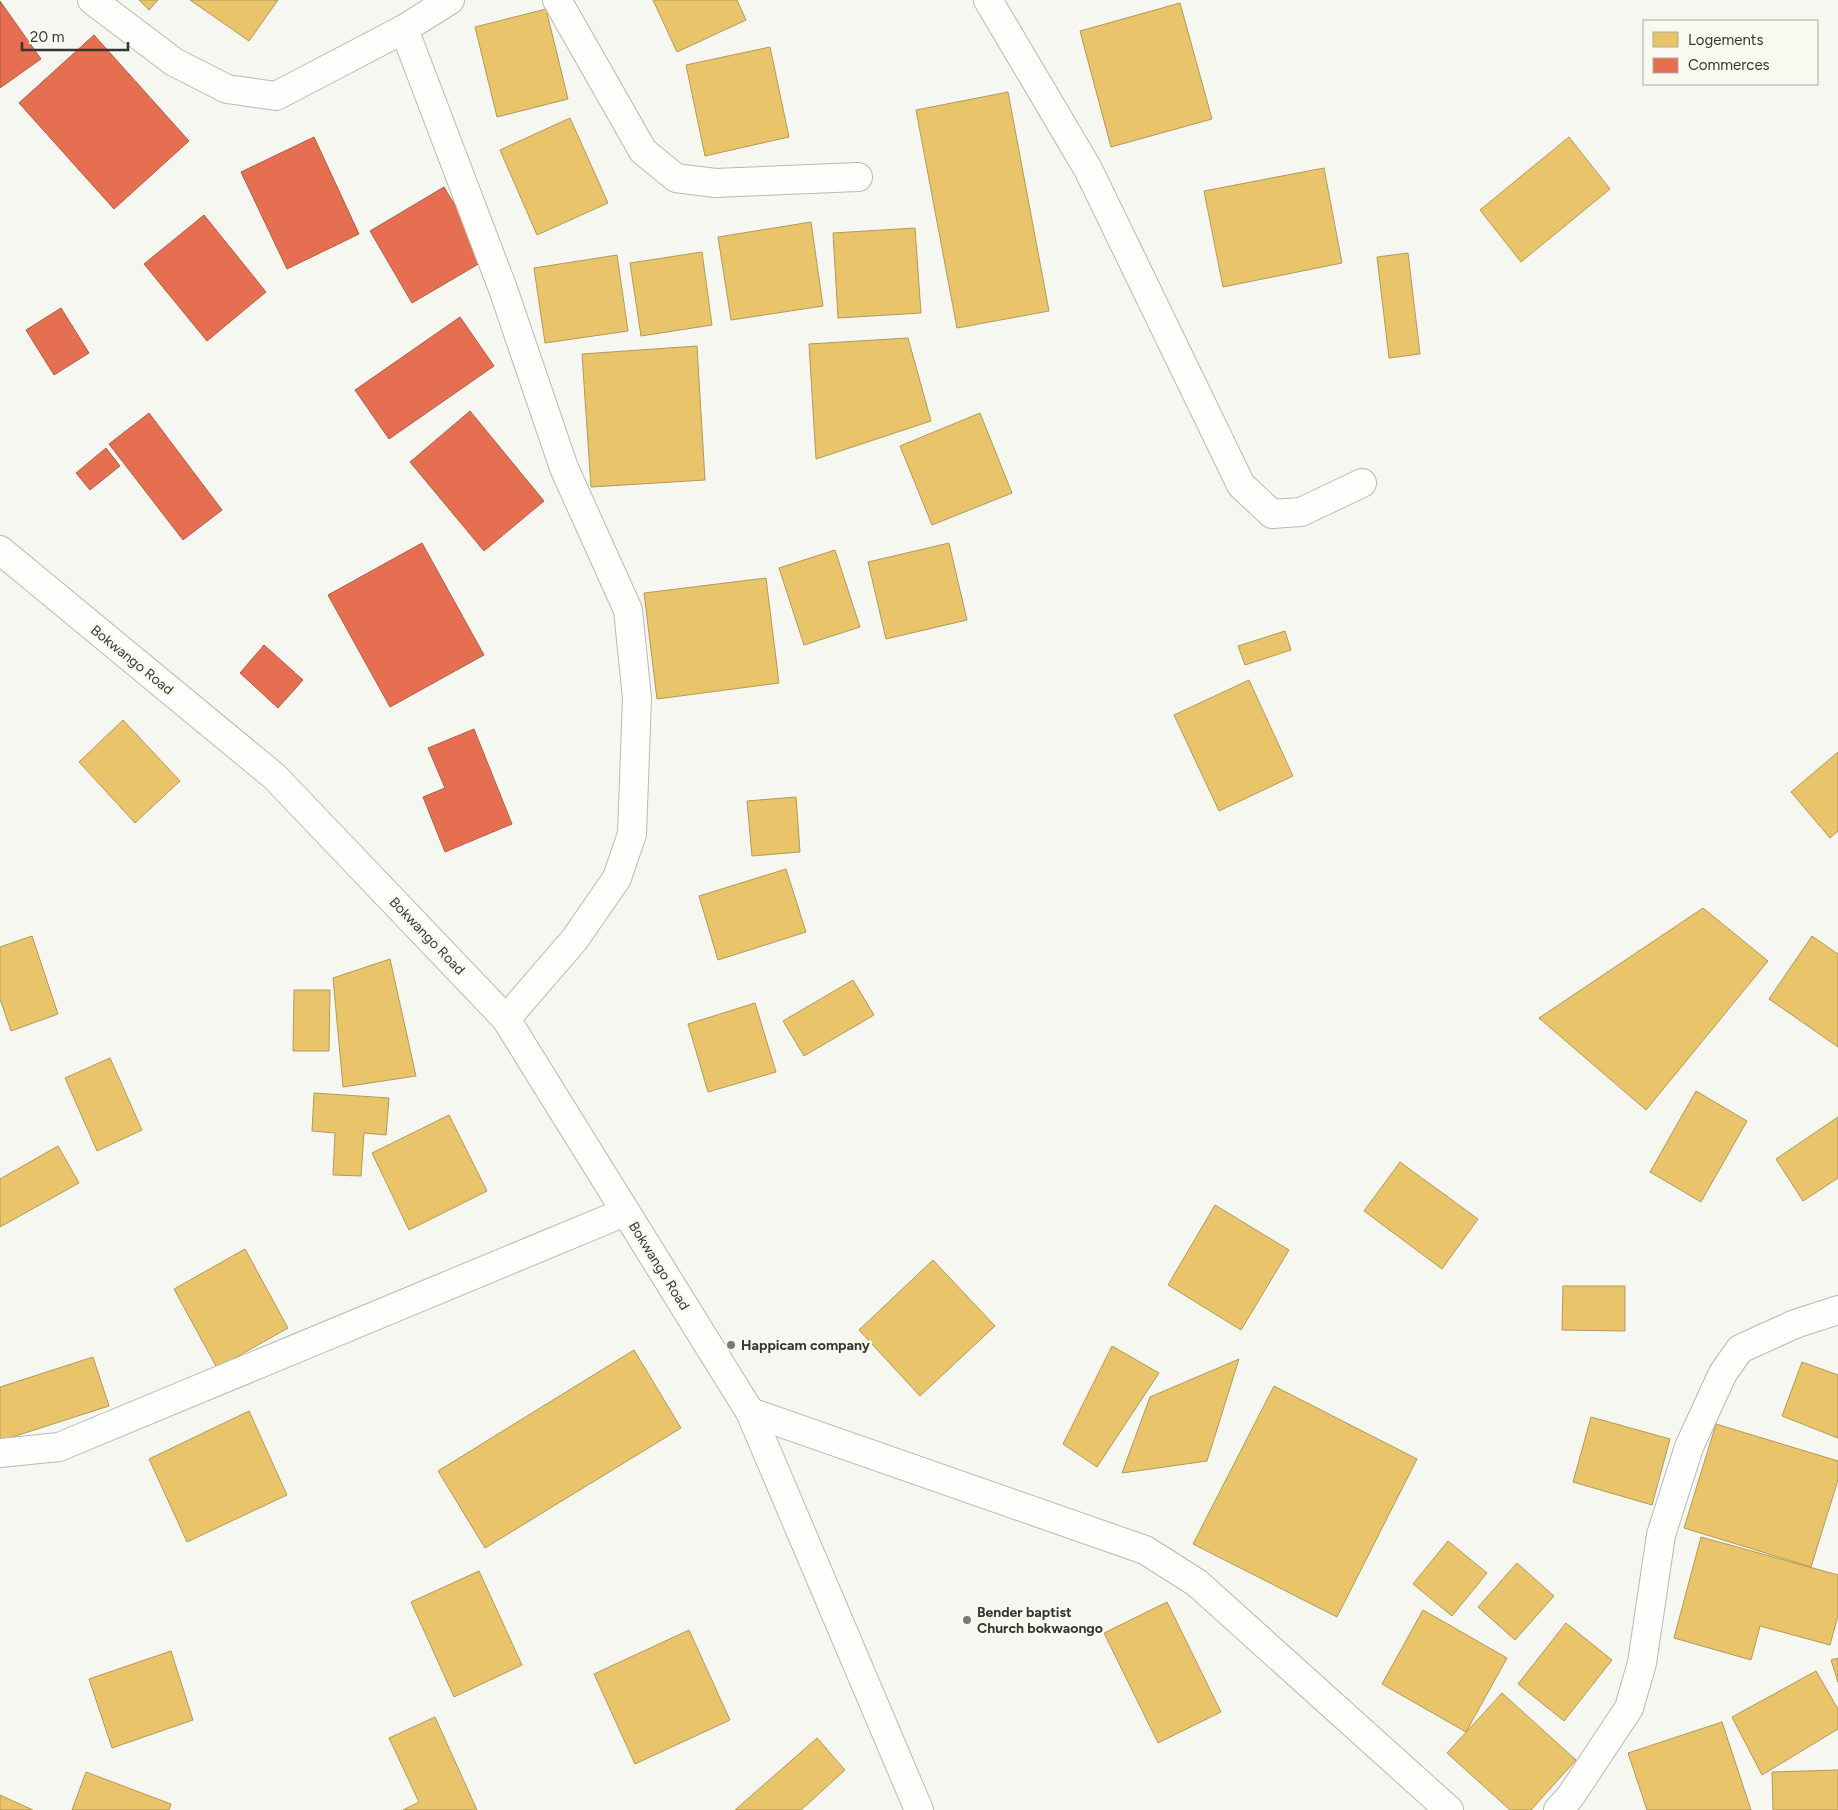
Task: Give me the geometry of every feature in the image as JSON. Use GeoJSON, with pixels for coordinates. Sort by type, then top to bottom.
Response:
{"type":"FeatureCollection","features":[{"type":"Feature","properties":{"kind":"street"},"geometry":{"type":"LineString","coordinates":[[92,0],[174,62],[227,89],[276,96],[404,29],[450,0]]}},
{"type":"Feature","properties":{"kind":"street"},"geometry":{"type":"LineString","coordinates":[[558,0],[643,151],[676,178],[715,183],[858,177]]}},
{"type":"Feature","properties":{"kind":"street"},"geometry":{"type":"LineString","coordinates":[[988,0],[1088,169],[1241,485],[1272,514],[1302,512],[1362,484]]}},
{"type":"Feature","properties":{"kind":"street"},"geometry":{"type":"LineString","coordinates":[[404,29],[504,288],[564,468],[628,610],[637,698],[632,834],[617,878],[575,939],[506,1020]]}},
{"type":"Feature","properties":{"kind":"street","name":"Bokwango Road"},"geometry":{"type":"LineString","coordinates":[[0,550],[275,777],[506,1020],[750,1412],[919,1810]]}},
{"type":"Feature","properties":{"kind":"street"},"geometry":{"type":"LineString","coordinates":[[0,1453],[59,1446],[625,1212]]}},
{"type":"Feature","properties":{"kind":"street"},"geometry":{"type":"LineString","coordinates":[[1558,1810],[1570,1797],[1629,1708],[1642,1663],[1661,1535],[1689,1447],[1723,1373],[1740,1349],[1794,1324],[1838,1310]]}},
{"type":"Feature","properties":{"kind":"street"},"geometry":{"type":"LineString","coordinates":[[750,1412],[1145,1550],[1197,1583],[1449,1810]]}},
{"type":"Feature","properties":{"kind":"building: Logements"},"geometry":{"type":"Polygon","coordinates":[[[139,0],[158,0],[149,10],[139,0]]]}},
{"type":"Feature","properties":{"kind":"building: Logements"},"geometry":{"type":"Polygon","coordinates":[[[190,0],[278,0],[249,41],[190,0]]]}},
{"type":"Feature","properties":{"kind":"building: Logements"},"geometry":{"type":"Polygon","coordinates":[[[653,0],[737,0],[746,20],[677,52],[653,0]]]}},
{"type":"Feature","properties":{"kind":"building: Logements"},"geometry":{"type":"Polygon","coordinates":[[[1180,3],[1212,119],[1111,147],[1080,31],[1180,3]]]}},
{"type":"Feature","properties":{"kind":"building: Logements"},"geometry":{"type":"Polygon","coordinates":[[[546,9],[568,99],[497,117],[475,27],[546,9]]]}},
{"type":"Feature","properties":{"kind":"building: Logements"},"geometry":{"type":"Polygon","coordinates":[[[770,47],[789,137],[705,156],[686,65],[770,47]]]}},
{"type":"Feature","properties":{"kind":"building: Logements"},"geometry":{"type":"Polygon","coordinates":[[[1008,92],[1049,311],[957,328],[916,110],[1008,92]]]}},
{"type":"Feature","properties":{"kind":"building: Logements"},"geometry":{"type":"Polygon","coordinates":[[[570,118],[608,203],[537,235],[500,150],[570,118]]]}},
{"type":"Feature","properties":{"kind":"building: Logements"},"geometry":{"type":"Polygon","coordinates":[[[1569,137],[1610,189],[1521,262],[1480,210],[1569,137]]]}},
{"type":"Feature","properties":{"kind":"building: Logements"},"geometry":{"type":"Polygon","coordinates":[[[1324,168],[1342,263],[1223,287],[1204,191],[1324,168]]]}},
{"type":"Feature","properties":{"kind":"building: Logements"},"geometry":{"type":"Polygon","coordinates":[[[811,222],[823,306],[731,320],[718,237],[811,222]]]}},
{"type":"Feature","properties":{"kind":"building: Logements"},"geometry":{"type":"Polygon","coordinates":[[[915,228],[921,313],[838,318],[833,233],[915,228]]]}},
{"type":"Feature","properties":{"kind":"building: Logements"},"geometry":{"type":"Polygon","coordinates":[[[702,252],[712,325],[641,336],[630,263],[702,252]]]}},
{"type":"Feature","properties":{"kind":"building: Logements"},"geometry":{"type":"Polygon","coordinates":[[[1408,253],[1420,354],[1389,358],[1377,257],[1408,253]]]}},
{"type":"Feature","properties":{"kind":"building: Logements"},"geometry":{"type":"Polygon","coordinates":[[[617,255],[628,331],[545,343],[534,268],[617,255]]]}},
{"type":"Feature","properties":{"kind":"building: Logements"},"geometry":{"type":"Polygon","coordinates":[[[908,338],[931,421],[816,459],[809,344],[908,338]]]}},
{"type":"Feature","properties":{"kind":"building: Logements"},"geometry":{"type":"Polygon","coordinates":[[[697,346],[705,480],[591,487],[582,354],[697,346]]]}},
{"type":"Feature","properties":{"kind":"building: Logements"},"geometry":{"type":"Polygon","coordinates":[[[980,413],[1012,493],[932,525],[900,446],[980,413]]]}},
{"type":"Feature","properties":{"kind":"building: Logements"},"geometry":{"type":"Polygon","coordinates":[[[949,543],[967,620],[886,639],[868,562],[949,543]]]}},
{"type":"Feature","properties":{"kind":"building: Logements"},"geometry":{"type":"Polygon","coordinates":[[[835,550],[860,627],[804,645],[779,568],[835,550]]]}},
{"type":"Feature","properties":{"kind":"building: Logements"},"geometry":{"type":"Polygon","coordinates":[[[766,578],[779,683],[657,699],[644,593],[766,578]]]}},
{"type":"Feature","properties":{"kind":"building: Logements"},"geometry":{"type":"Polygon","coordinates":[[[1285,631],[1291,650],[1245,665],[1238,646],[1285,631]]]}},
{"type":"Feature","properties":{"kind":"building: Logements"},"geometry":{"type":"Polygon","coordinates":[[[1249,680],[1293,776],[1219,811],[1174,715],[1249,680]]]}},
{"type":"Feature","properties":{"kind":"building: Logements"},"geometry":{"type":"Polygon","coordinates":[[[123,720],[180,781],[135,823],[79,762],[123,720]]]}},
{"type":"Feature","properties":{"kind":"building: Logements"},"geometry":{"type":"Polygon","coordinates":[[[1838,752],[1838,831],[1830,838],[1791,792],[1838,752]]]}},
{"type":"Feature","properties":{"kind":"building: Logements"},"geometry":{"type":"Polygon","coordinates":[[[796,797],[800,852],[752,856],[747,801],[796,797]]]}},
{"type":"Feature","properties":{"kind":"building: Logements"},"geometry":{"type":"Polygon","coordinates":[[[786,869],[806,932],[718,960],[699,896],[786,869]]]}},
{"type":"Feature","properties":{"kind":"building: Logements"},"geometry":{"type":"Polygon","coordinates":[[[1703,908],[1768,961],[1646,1110],[1539,1018],[1703,908]]]}},
{"type":"Feature","properties":{"kind":"building: Logements"},"geometry":{"type":"Polygon","coordinates":[[[32,936],[58,1014],[11,1031],[0,999],[0,947],[32,936]]]}},
{"type":"Feature","properties":{"kind":"building: Logements"},"geometry":{"type":"Polygon","coordinates":[[[1812,936],[1838,954],[1838,1047],[1769,999],[1812,936]]]}},
{"type":"Feature","properties":{"kind":"building: Logements"},"geometry":{"type":"Polygon","coordinates":[[[390,959],[416,1076],[343,1087],[333,978],[390,959]]]}},
{"type":"Feature","properties":{"kind":"building: Logements"},"geometry":{"type":"Polygon","coordinates":[[[853,980],[874,1015],[804,1056],[783,1021],[853,980]]]}},
{"type":"Feature","properties":{"kind":"building: Logements"},"geometry":{"type":"Polygon","coordinates":[[[294,990],[330,990],[329,1051],[293,1051],[294,990]]]}},
{"type":"Feature","properties":{"kind":"building: Logements"},"geometry":{"type":"Polygon","coordinates":[[[755,1003],[776,1072],[708,1092],[688,1024],[755,1003]]]}},
{"type":"Feature","properties":{"kind":"building: Logements"},"geometry":{"type":"Polygon","coordinates":[[[110,1058],[142,1130],[97,1151],[65,1078],[110,1058]]]}},
{"type":"Feature","properties":{"kind":"building: Logements"},"geometry":{"type":"Polygon","coordinates":[[[1696,1091],[1747,1121],[1701,1202],[1650,1172],[1696,1091]]]}},
{"type":"Feature","properties":{"kind":"building: Logements"},"geometry":{"type":"Polygon","coordinates":[[[314,1093],[389,1098],[386,1135],[364,1133],[361,1176],[333,1175],[335,1133],[312,1131],[314,1093]]]}},
{"type":"Feature","properties":{"kind":"building: Logements"},"geometry":{"type":"Polygon","coordinates":[[[449,1115],[487,1191],[409,1230],[372,1153],[449,1115]]]}},
{"type":"Feature","properties":{"kind":"building: Logements"},"geometry":{"type":"Polygon","coordinates":[[[1838,1117],[1838,1178],[1803,1201],[1776,1159],[1838,1117]]]}},
{"type":"Feature","properties":{"kind":"building: Logements"},"geometry":{"type":"Polygon","coordinates":[[[58,1146],[79,1183],[0,1227],[0,1179],[58,1146]]]}},
{"type":"Feature","properties":{"kind":"building: Logements"},"geometry":{"type":"Polygon","coordinates":[[[1400,1162],[1478,1219],[1442,1269],[1364,1211],[1400,1162]]]}},
{"type":"Feature","properties":{"kind":"building: Logements"},"geometry":{"type":"Polygon","coordinates":[[[1215,1205],[1289,1250],[1241,1330],[1168,1285],[1215,1205]]]}},
{"type":"Feature","properties":{"kind":"building: Logements"},"geometry":{"type":"Polygon","coordinates":[[[245,1249],[288,1328],[217,1368],[174,1289],[245,1249]]]}},
{"type":"Feature","properties":{"kind":"building: Logements"},"geometry":{"type":"Polygon","coordinates":[[[933,1260],[995,1326],[920,1396],[859,1330],[933,1260]]]}},
{"type":"Feature","properties":{"kind":"building: Logements"},"geometry":{"type":"Polygon","coordinates":[[[1563,1286],[1625,1286],[1625,1331],[1562,1330],[1563,1286]]]}},
{"type":"Feature","properties":{"kind":"building: Logements"},"geometry":{"type":"Polygon","coordinates":[[[1112,1346],[1159,1373],[1097,1467],[1063,1444],[1112,1346]]]}},
{"type":"Feature","properties":{"kind":"building: Logements"},"geometry":{"type":"Polygon","coordinates":[[[634,1350],[681,1428],[485,1548],[438,1471],[634,1350]]]}},
{"type":"Feature","properties":{"kind":"building: Logements"},"geometry":{"type":"Polygon","coordinates":[[[93,1357],[109,1406],[0,1441],[0,1387],[93,1357]]]}},
{"type":"Feature","properties":{"kind":"building: Logements"},"geometry":{"type":"Polygon","coordinates":[[[1239,1359],[1207,1461],[1122,1473],[1150,1397],[1239,1359]]]}},
{"type":"Feature","properties":{"kind":"building: Logements"},"geometry":{"type":"Polygon","coordinates":[[[1802,1362],[1838,1375],[1838,1438],[1782,1416],[1802,1362]]]}},
{"type":"Feature","properties":{"kind":"building: Logements"},"geometry":{"type":"Polygon","coordinates":[[[1274,1386],[1417,1459],[1337,1617],[1193,1544],[1274,1386]]]}},
{"type":"Feature","properties":{"kind":"building: Logements"},"geometry":{"type":"Polygon","coordinates":[[[249,1411],[287,1495],[187,1542],[149,1459],[249,1411]]]}},
{"type":"Feature","properties":{"kind":"building: Logements"},"geometry":{"type":"Polygon","coordinates":[[[1591,1417],[1670,1439],[1652,1505],[1573,1482],[1591,1417]]]}},
{"type":"Feature","properties":{"kind":"building: Logements"},"geometry":{"type":"Polygon","coordinates":[[[1716,1424],[1838,1461],[1838,1480],[1811,1567],[1684,1528],[1716,1424]]]}},
{"type":"Feature","properties":{"kind":"building: Logements"},"geometry":{"type":"Polygon","coordinates":[[[1701,1537],[1838,1575],[1838,1616],[1830,1645],[1760,1626],[1751,1660],[1674,1638],[1701,1537]]]}},
{"type":"Feature","properties":{"kind":"building: Logements"},"geometry":{"type":"Polygon","coordinates":[[[1448,1541],[1487,1573],[1452,1616],[1413,1584],[1448,1541]]]}},
{"type":"Feature","properties":{"kind":"building: Logements"},"geometry":{"type":"Polygon","coordinates":[[[1517,1563],[1554,1596],[1515,1640],[1478,1607],[1517,1563]]]}},
{"type":"Feature","properties":{"kind":"building: Logements"},"geometry":{"type":"Polygon","coordinates":[[[479,1571],[522,1665],[454,1697],[411,1602],[479,1571]]]}},
{"type":"Feature","properties":{"kind":"building: Logements"},"geometry":{"type":"Polygon","coordinates":[[[1167,1602],[1221,1712],[1158,1743],[1104,1633],[1167,1602]]]}},
{"type":"Feature","properties":{"kind":"building: Logements"},"geometry":{"type":"Polygon","coordinates":[[[1423,1610],[1507,1658],[1466,1732],[1382,1684],[1423,1610]]]}},
{"type":"Feature","properties":{"kind":"building: Logements"},"geometry":{"type":"Polygon","coordinates":[[[1566,1623],[1612,1660],[1564,1721],[1518,1684],[1566,1623]]]}},
{"type":"Feature","properties":{"kind":"building: Logements"},"geometry":{"type":"Polygon","coordinates":[[[689,1630],[730,1720],[635,1764],[594,1674],[689,1630]]]}},
{"type":"Feature","properties":{"kind":"building: Logements"},"geometry":{"type":"Polygon","coordinates":[[[171,1651],[193,1720],[112,1748],[89,1679],[171,1651]]]}},
{"type":"Feature","properties":{"kind":"building: Logements"},"geometry":{"type":"Polygon","coordinates":[[[1838,1658],[1838,1682],[1831,1660],[1838,1658]]]}},
{"type":"Feature","properties":{"kind":"building: Logements"},"geometry":{"type":"Polygon","coordinates":[[[1816,1671],[1838,1709],[1838,1729],[1762,1775],[1732,1717],[1816,1671]]]}},
{"type":"Feature","properties":{"kind":"building: Logements"},"geometry":{"type":"Polygon","coordinates":[[[1502,1693],[1576,1760],[1531,1810],[1510,1810],[1447,1753],[1502,1693]]]}},
{"type":"Feature","properties":{"kind":"building: Logements"},"geometry":{"type":"Polygon","coordinates":[[[435,1717],[477,1810],[403,1810],[419,1802],[389,1738],[435,1717]]]}},
{"type":"Feature","properties":{"kind":"building: Logements"},"geometry":{"type":"Polygon","coordinates":[[[1722,1722],[1751,1810],[1647,1810],[1628,1753],[1722,1722]]]}},
{"type":"Feature","properties":{"kind":"building: Logements"},"geometry":{"type":"Polygon","coordinates":[[[817,1738],[845,1770],[801,1810],[735,1810],[817,1738]]]}},
{"type":"Feature","properties":{"kind":"building: Logements"},"geometry":{"type":"Polygon","coordinates":[[[1838,1770],[1838,1810],[1773,1810],[1772,1772],[1838,1770]]]}},
{"type":"Feature","properties":{"kind":"building: Logements"},"geometry":{"type":"Polygon","coordinates":[[[86,1772],[171,1804],[169,1810],[72,1810],[86,1772]]]}},
{"type":"Feature","properties":{"kind":"building: Logements"},"geometry":{"type":"Polygon","coordinates":[[[0,1795],[33,1810],[0,1810],[0,1795]]]}},
{"type":"Feature","properties":{"kind":"building: Commerces"},"geometry":{"type":"Polygon","coordinates":[[[0,1],[41,59],[0,88],[0,1]]]}},
{"type":"Feature","properties":{"kind":"building: Commerces"},"geometry":{"type":"Polygon","coordinates":[[[94,35],[189,141],[114,209],[19,103],[94,35]]]}},
{"type":"Feature","properties":{"kind":"building: Commerces"},"geometry":{"type":"Polygon","coordinates":[[[314,137],[359,234],[287,269],[241,172],[314,137]]]}},
{"type":"Feature","properties":{"kind":"building: Commerces"},"geometry":{"type":"Polygon","coordinates":[[[444,187],[487,259],[412,303],[370,231],[444,187]]]}},
{"type":"Feature","properties":{"kind":"building: Commerces"},"geometry":{"type":"Polygon","coordinates":[[[204,215],[266,292],[207,341],[144,264],[204,215]]]}},
{"type":"Feature","properties":{"kind":"building: Commerces"},"geometry":{"type":"Polygon","coordinates":[[[61,308],[89,353],[54,375],[26,330],[61,308]]]}},
{"type":"Feature","properties":{"kind":"building: Commerces"},"geometry":{"type":"Polygon","coordinates":[[[460,317],[494,366],[389,439],[355,390],[460,317]]]}},
{"type":"Feature","properties":{"kind":"building: Commerces"},"geometry":{"type":"Polygon","coordinates":[[[470,411],[544,501],[484,551],[410,462],[470,411]]]}},
{"type":"Feature","properties":{"kind":"building: Commerces"},"geometry":{"type":"Polygon","coordinates":[[[149,413],[222,510],[183,540],[109,444],[149,413]]]}},
{"type":"Feature","properties":{"kind":"building: Commerces"},"geometry":{"type":"Polygon","coordinates":[[[106,448],[120,466],[90,490],[76,473],[106,448]]]}},
{"type":"Feature","properties":{"kind":"building: Commerces"},"geometry":{"type":"Polygon","coordinates":[[[422,543],[484,655],[390,707],[328,595],[422,543]]]}},
{"type":"Feature","properties":{"kind":"building: Commerces"},"geometry":{"type":"Polygon","coordinates":[[[264,645],[303,680],[278,708],[240,673],[264,645]]]}},
{"type":"Feature","properties":{"kind":"building: Commerces"},"geometry":{"type":"Polygon","coordinates":[[[474,729],[512,824],[445,852],[423,797],[445,788],[428,748],[474,729]]]}},
{"type":"Feature","properties":{"kind":"place","name":"Happicam company"},"geometry":{"type":"Point","coordinates":[731,1345]}},
{"type":"Feature","properties":{"kind":"place","name":"Bender baptist Church bokwaongo"},"geometry":{"type":"Point","coordinates":[967,1620]}}]}
